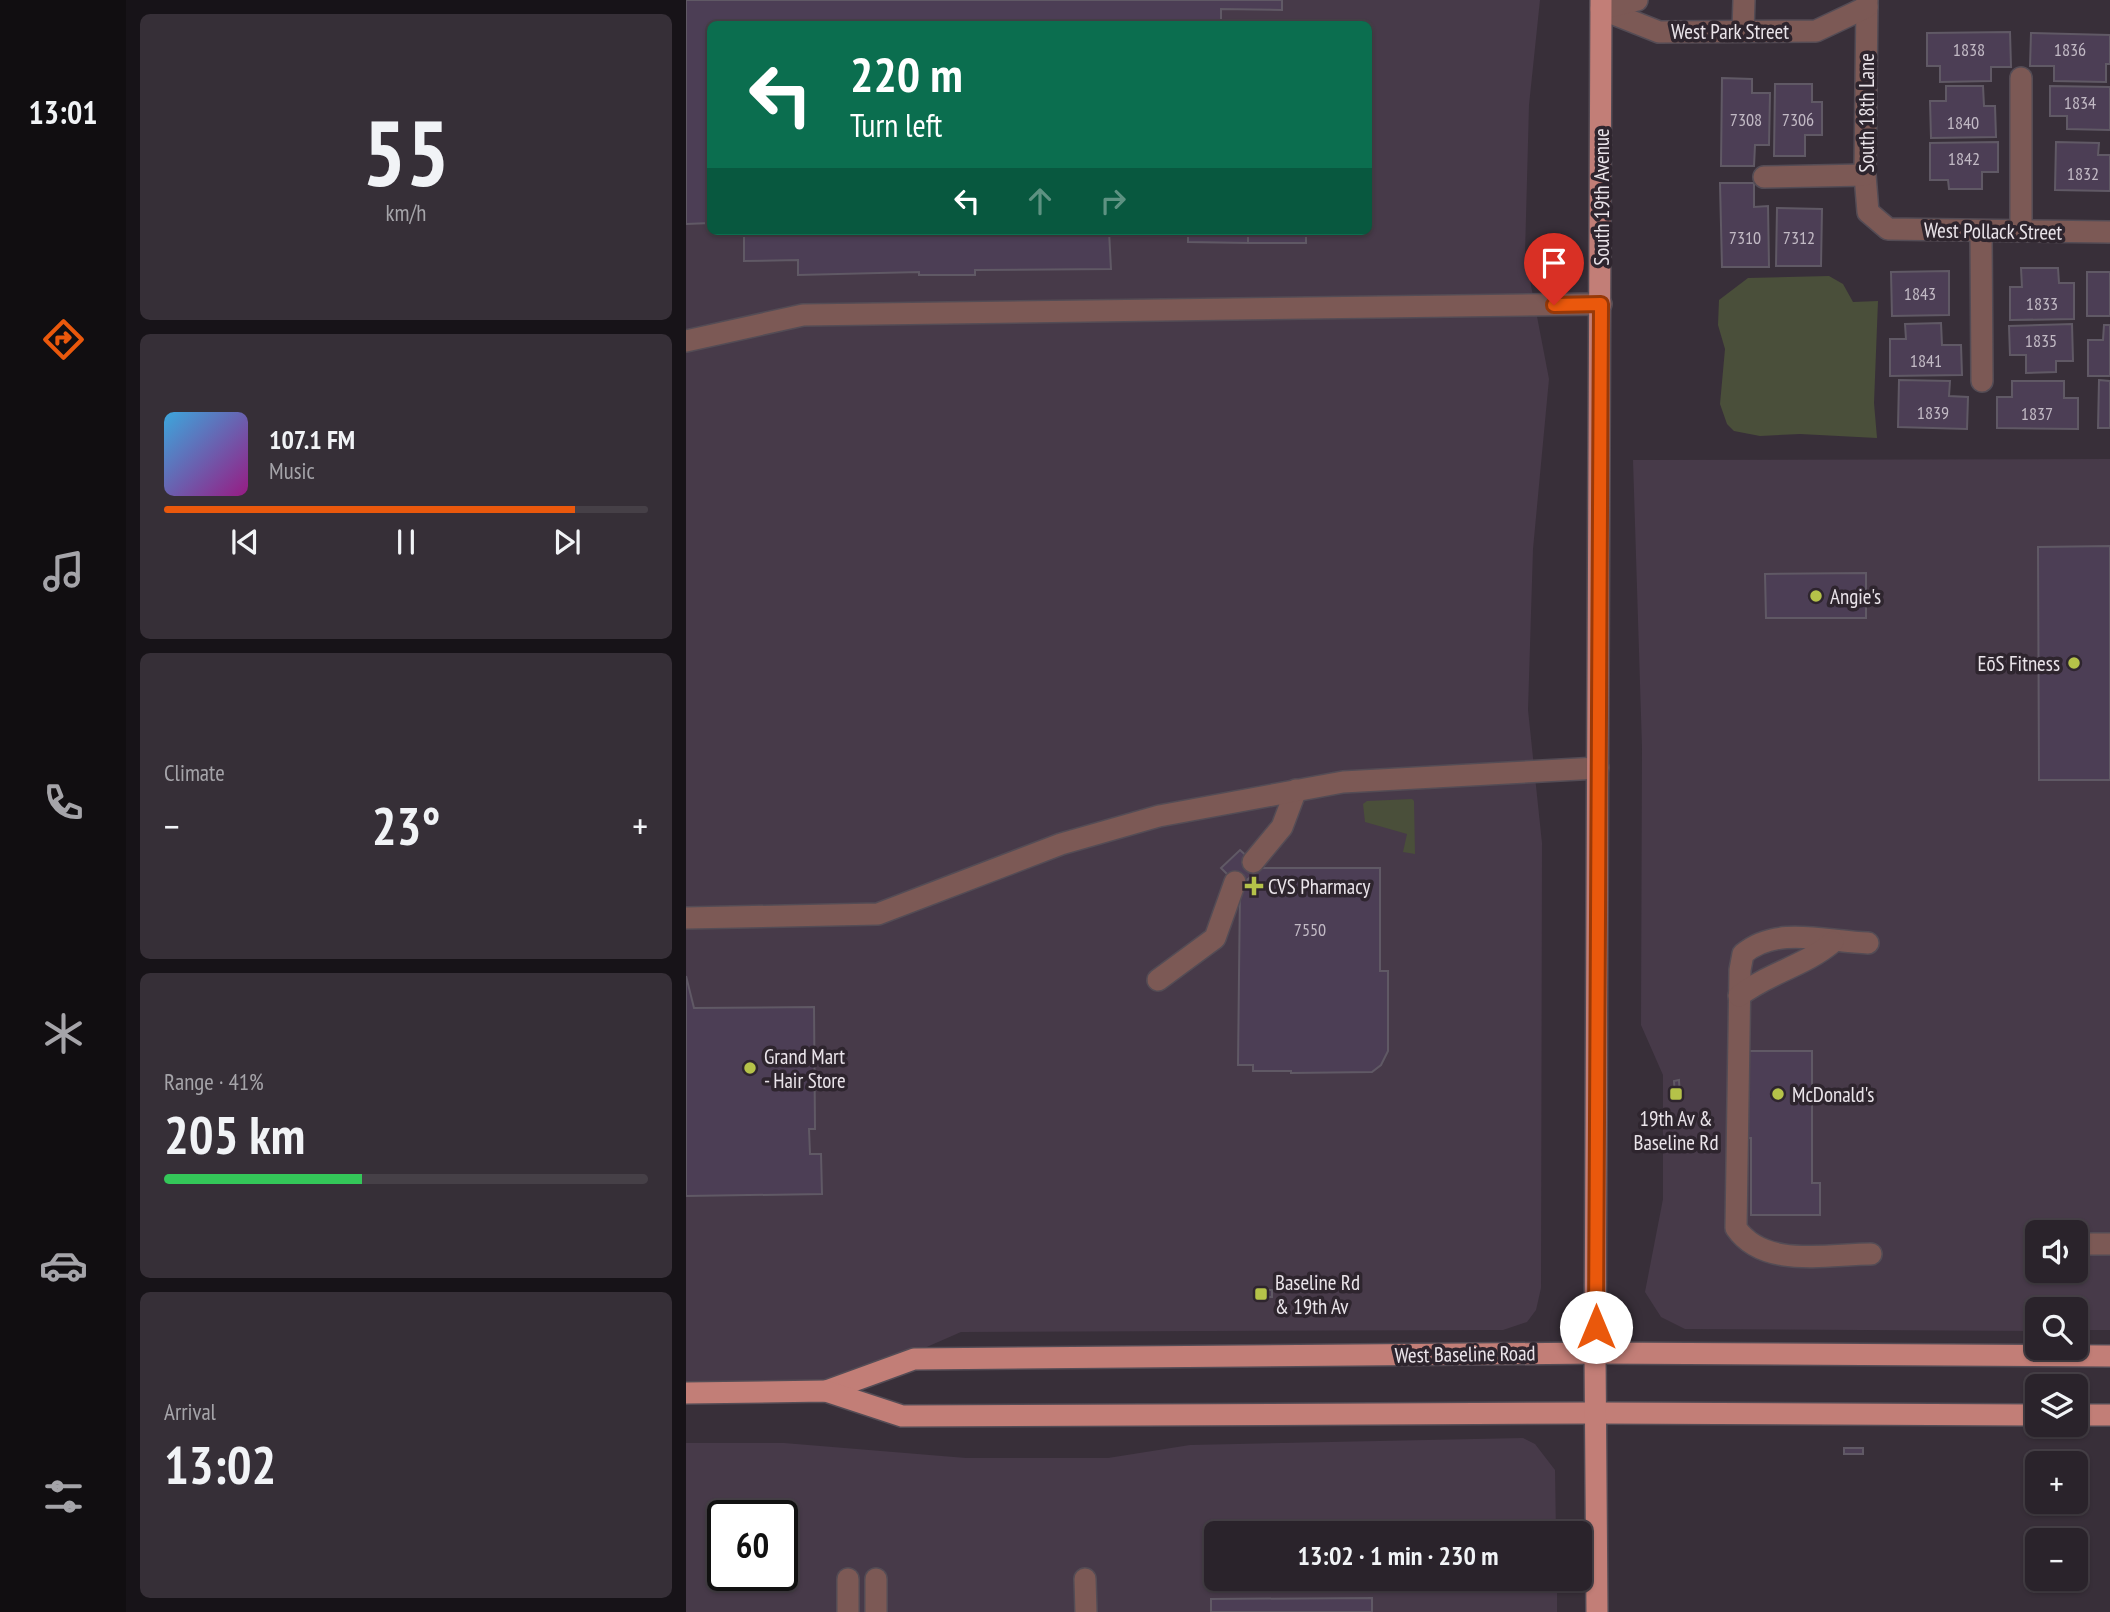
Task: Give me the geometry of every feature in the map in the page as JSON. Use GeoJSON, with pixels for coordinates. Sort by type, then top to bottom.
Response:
{"type":"FeatureCollection","features":[{"type":"Feature","properties":{"kind":"main road","name":"South 19th Avenue"},"geometry":{"type":"LineString","coordinates":[[1598,1612],[1595,1353],[1601,5]]}},
{"type":"Feature","properties":{"kind":"main road","name":"West Baseline Road"},"geometry":{"type":"LineString","coordinates":[[827,1391],[914,1359],[1595,1353],[2110,1356]]}},
{"type":"Feature","properties":{"kind":"main road","name":"West Baseline Road"},"geometry":{"type":"LineString","coordinates":[[686,1393],[827,1391],[902,1416],[1596,1413],[2025,1415]]}},
{"type":"Feature","properties":{"kind":"main road"},"geometry":{"type":"LineString","coordinates":[[2088,1415],[2110,1415]]}},
{"type":"Feature","properties":{"kind":"street"},"geometry":{"type":"LineString","coordinates":[[1601,5],[1637,0]]}},
{"type":"Feature","properties":{"kind":"street"},"geometry":{"type":"LineString","coordinates":[[1743,31],[1744,0]]}},
{"type":"Feature","properties":{"kind":"street"},"geometry":{"type":"LineString","coordinates":[[1840,0],[1867,4]]}},
{"type":"Feature","properties":{"kind":"street","name":"West Park Street"},"geometry":{"type":"LineString","coordinates":[[1601,5],[1659,32],[1816,31],[1867,4]]}},
{"type":"Feature","properties":{"kind":"street","name":"South 18th Lane"},"geometry":{"type":"LineString","coordinates":[[1867,4],[1865,175],[1868,212],[1878,221]]}},
{"type":"Feature","properties":{"kind":"street"},"geometry":{"type":"LineString","coordinates":[[2021,78],[2021,231]]}},
{"type":"Feature","properties":{"kind":"street"},"geometry":{"type":"LineString","coordinates":[[1764,177],[1865,175]]}},
{"type":"Feature","properties":{"kind":"street","name":"West Pollack Street"},"geometry":{"type":"LineString","coordinates":[[1878,221],[1888,229],[2110,232]]}},
{"type":"Feature","properties":{"kind":"street"},"geometry":{"type":"LineString","coordinates":[[1981,231],[1982,381]]}},
{"type":"Feature","properties":{"kind":"street"},"geometry":{"type":"LineString","coordinates":[[686,341],[803,315],[1601,304]]}},
{"type":"Feature","properties":{"kind":"street"},"geometry":{"type":"LineString","coordinates":[[686,918],[878,914],[1061,844],[1201,806],[1343,782],[1435,774],[1598,768]]}},
{"type":"Feature","properties":{"kind":"street"},"geometry":{"type":"LineString","coordinates":[[1253,862],[1282,827],[1296,790]]}},
{"type":"Feature","properties":{"kind":"street"},"geometry":{"type":"LineString","coordinates":[[1158,980],[1215,938],[1235,882]]}},
{"type":"Feature","properties":{"kind":"street"},"geometry":{"type":"LineString","coordinates":[[1868,943],[1792,937],[1754,944],[1743,954],[1739,996],[1736,1228],[1750,1244],[1776,1255],[1871,1254]]}},
{"type":"Feature","properties":{"kind":"street"},"geometry":{"type":"LineString","coordinates":[[1739,996],[1755,983],[1815,957],[1833,942]]}},
{"type":"Feature","properties":{"kind":"street"},"geometry":{"type":"LineString","coordinates":[[2088,1244],[2110,1244]]}},
{"type":"Feature","properties":{"kind":"street"},"geometry":{"type":"LineString","coordinates":[[848,1579],[848,1612]]}},
{"type":"Feature","properties":{"kind":"street"},"geometry":{"type":"LineString","coordinates":[[876,1579],[876,1612]]}},
{"type":"Feature","properties":{"kind":"street"},"geometry":{"type":"LineString","coordinates":[[1085,1579],[1086,1612]]}},
{"type":"Feature","properties":{"kind":"shaded area"},"geometry":{"type":"Polygon","coordinates":[[[686,0],[1540,0],[1529,105],[1525,254],[1549,379],[1533,549],[1528,710],[1542,843],[1541,1288],[1536,1310],[1527,1322],[1503,1330],[961,1332],[826,1391],[686,1393],[686,0]]]}},
{"type":"Feature","properties":{"kind":"shaded area"},"geometry":{"type":"Polygon","coordinates":[[[2110,459],[2110,1330],[2088,1330],[2088,1297],[2025,1297],[2025,1331],[1685,1329],[1661,1317],[1645,1292],[1663,1199],[1663,1075],[1641,1025],[1642,747],[1633,460],[2110,459]]]}},
{"type":"Feature","properties":{"kind":"shaded area"},"geometry":{"type":"Polygon","coordinates":[[[1523,1438],[1535,1444],[1555,1470],[1556,1521],[1204,1521],[1204,1591],[1557,1591],[1557,1612],[686,1612],[686,1443],[784,1443],[966,1458],[1108,1458],[1190,1445],[1523,1438]]]}},
{"type":"Feature","properties":{"kind":"green space"},"geometry":{"type":"Polygon","coordinates":[[[1829,276],[1843,284],[1853,302],[1878,301],[1874,403],[1877,438],[1800,434],[1760,436],[1734,431],[1727,424],[1720,404],[1725,349],[1718,325],[1719,300],[1748,278],[1829,276]]]}},
{"type":"Feature","properties":{"kind":"green space"},"geometry":{"type":"Polygon","coordinates":[[[1412,799],[1415,854],[1403,852],[1407,834],[1365,822],[1363,804],[1367,801],[1412,799]]]}},
{"type":"Feature","properties":{"kind":"building"},"geometry":{"type":"Polygon","coordinates":[[[686,0],[1282,0],[1282,10],[1221,9],[1221,21],[707,21],[707,223],[686,224],[686,0]]]}},
{"type":"Feature","properties":{"kind":"building"},"geometry":{"type":"Polygon","coordinates":[[[2010,32],[2011,67],[1991,67],[1991,81],[1940,82],[1940,66],[1927,66],[1927,33],[2010,32]]]}},
{"type":"Feature","properties":{"kind":"building"},"geometry":{"type":"Polygon","coordinates":[[[2031,33],[2110,35],[2110,64],[2106,64],[2106,82],[2054,81],[2054,66],[2030,66],[2031,33]]]}},
{"type":"Feature","properties":{"kind":"building"},"geometry":{"type":"Polygon","coordinates":[[[1722,78],[1752,79],[1752,93],[1770,93],[1769,145],[1755,145],[1754,166],[1721,166],[1722,78]]]}},
{"type":"Feature","properties":{"kind":"building"},"geometry":{"type":"Polygon","coordinates":[[[1775,84],[1812,84],[1812,102],[1822,102],[1822,135],[1805,135],[1805,156],[1774,156],[1775,84]]]}},
{"type":"Feature","properties":{"kind":"building"},"geometry":{"type":"Polygon","coordinates":[[[1946,86],[1983,86],[1984,106],[1995,106],[1996,137],[1931,138],[1930,101],[1946,101],[1946,86]]]}},
{"type":"Feature","properties":{"kind":"building"},"geometry":{"type":"Polygon","coordinates":[[[2050,86],[2110,87],[2110,130],[2067,129],[2067,116],[2050,116],[2050,86]]]}},
{"type":"Feature","properties":{"kind":"building"},"geometry":{"type":"Polygon","coordinates":[[[1998,142],[1998,172],[1982,172],[1982,189],[1949,189],[1948,180],[1930,180],[1930,143],[1998,142]]]}},
{"type":"Feature","properties":{"kind":"building"},"geometry":{"type":"Polygon","coordinates":[[[2056,142],[2099,143],[2098,155],[2110,155],[2110,191],[2055,190],[2056,142]]]}},
{"type":"Feature","properties":{"kind":"building"},"geometry":{"type":"Polygon","coordinates":[[[1720,183],[1754,183],[1754,207],[1768,206],[1769,267],[1722,267],[1720,183]]]}},
{"type":"Feature","properties":{"kind":"building"},"geometry":{"type":"Polygon","coordinates":[[[1777,208],[1822,209],[1821,266],[1776,266],[1777,208]]]}},
{"type":"Feature","properties":{"kind":"building"},"geometry":{"type":"Polygon","coordinates":[[[744,235],[1109,235],[1111,269],[975,270],[975,275],[919,275],[919,272],[798,275],[798,260],[744,261],[744,235]]]}},
{"type":"Feature","properties":{"kind":"building"},"geometry":{"type":"Polygon","coordinates":[[[1188,235],[1248,235],[1248,243],[1188,242],[1188,235]]]}},
{"type":"Feature","properties":{"kind":"building"},"geometry":{"type":"Polygon","coordinates":[[[1248,235],[1306,235],[1306,243],[1248,243],[1248,235]]]}},
{"type":"Feature","properties":{"kind":"building"},"geometry":{"type":"Polygon","coordinates":[[[2021,268],[2058,268],[2059,283],[2074,283],[2074,319],[2010,320],[2010,287],[2022,287],[2021,268]]]}},
{"type":"Feature","properties":{"kind":"building"},"geometry":{"type":"Polygon","coordinates":[[[1949,271],[1949,315],[1892,316],[1891,272],[1949,271]]]}},
{"type":"Feature","properties":{"kind":"building"},"geometry":{"type":"Polygon","coordinates":[[[2087,272],[2110,272],[2110,316],[2087,316],[2087,272]]]}},
{"type":"Feature","properties":{"kind":"building"},"geometry":{"type":"Polygon","coordinates":[[[1941,323],[1942,345],[1961,345],[1962,375],[1890,376],[1890,339],[1906,339],[1905,324],[1941,323]]]}},
{"type":"Feature","properties":{"kind":"building"},"geometry":{"type":"Polygon","coordinates":[[[2072,324],[2073,361],[2056,361],[2056,372],[2026,373],[2026,355],[2010,355],[2009,326],[2072,324]]]}},
{"type":"Feature","properties":{"kind":"building"},"geometry":{"type":"Polygon","coordinates":[[[2104,325],[2110,325],[2110,376],[2088,376],[2088,340],[2103,340],[2104,325]]]}},
{"type":"Feature","properties":{"kind":"building"},"geometry":{"type":"Polygon","coordinates":[[[1899,380],[1950,381],[1949,396],[1968,397],[1967,429],[1898,427],[1899,380]]]}},
{"type":"Feature","properties":{"kind":"building"},"geometry":{"type":"Polygon","coordinates":[[[2099,380],[2110,381],[2110,428],[2098,428],[2099,380]]]}},
{"type":"Feature","properties":{"kind":"building"},"geometry":{"type":"Polygon","coordinates":[[[2012,381],[2064,381],[2064,398],[2078,398],[2078,429],[1997,428],[1997,397],[2012,397],[2012,381]]]}},
{"type":"Feature","properties":{"kind":"building","name":"EōS Fitness"},"geometry":{"type":"Polygon","coordinates":[[[2110,546],[2110,780],[2039,780],[2038,547],[2110,546]]]}},
{"type":"Feature","properties":{"kind":"building","name":"Angie's"},"geometry":{"type":"Polygon","coordinates":[[[1866,573],[1866,618],[1766,618],[1765,574],[1866,573]]]}},
{"type":"Feature","properties":{"kind":"building"},"geometry":{"type":"Polygon","coordinates":[[[1240,850],[1260,868],[1240,887],[1221,868],[1240,850]]]}},
{"type":"Feature","properties":{"kind":"building","name":"CVS Pharmacy"},"geometry":{"type":"Polygon","coordinates":[[[1260,868],[1380,868],[1380,971],[1388,971],[1388,1051],[1381,1065],[1372,1072],[1291,1073],[1253,1071],[1253,1065],[1238,1065],[1240,887],[1260,868]]]}},
{"type":"Feature","properties":{"kind":"building","name":"Grand Mart - Hair Store"},"geometry":{"type":"Polygon","coordinates":[[[686,976],[694,1008],[814,1007],[815,1129],[809,1129],[810,1154],[821,1154],[822,1194],[686,1196],[686,976]]]}},
{"type":"Feature","properties":{"kind":"building","name":"McDonald's"},"geometry":{"type":"Polygon","coordinates":[[[1745,1051],[1812,1051],[1812,1183],[1820,1183],[1820,1215],[1751,1215],[1751,1138],[1745,1138],[1745,1051]]]}},
{"type":"Feature","properties":{"kind":"building"},"geometry":{"type":"Polygon","coordinates":[[[1679,1080],[1680,1097],[1675,1097],[1674,1081],[1679,1080]]]}},
{"type":"Feature","properties":{"kind":"building"},"geometry":{"type":"Polygon","coordinates":[[[1255,1290],[1272,1290],[1272,1297],[1255,1297],[1255,1290]]]}},
{"type":"Feature","properties":{"kind":"building"},"geometry":{"type":"Polygon","coordinates":[[[1844,1448],[1863,1448],[1863,1454],[1844,1454],[1844,1448]]]}},
{"type":"Feature","properties":{"kind":"building"},"geometry":{"type":"Polygon","coordinates":[[[1372,1598],[1372,1612],[1211,1612],[1211,1599],[1372,1598]]]}},
{"type":"Feature","properties":{"kind":"place","name":"Angie's"},"geometry":{"type":"Point","coordinates":[1816,596]}},
{"type":"Feature","properties":{"kind":"place","name":"EōS Fitness"},"geometry":{"type":"Point","coordinates":[2074,663]}},
{"type":"Feature","properties":{"kind":"place","name":"CVS Pharmacy"},"geometry":{"type":"Point","coordinates":[1254,886]}},
{"type":"Feature","properties":{"kind":"place","name":"Grand Mart - Hair Store"},"geometry":{"type":"Point","coordinates":[750,1068]}},
{"type":"Feature","properties":{"kind":"place","name":"19th Av & Baseline Rd"},"geometry":{"type":"Point","coordinates":[1676,1094]}},
{"type":"Feature","properties":{"kind":"place","name":"McDonald's"},"geometry":{"type":"Point","coordinates":[1778,1094]}},
{"type":"Feature","properties":{"kind":"place","name":"Baseline Rd & 19th Av"},"geometry":{"type":"Point","coordinates":[1261,1294]}},
{"type":"Feature","properties":{"kind":"route"},"geometry":{"type":"LineString","coordinates":[[1554,305],[1601,304],[1596,1327]]}}]}
